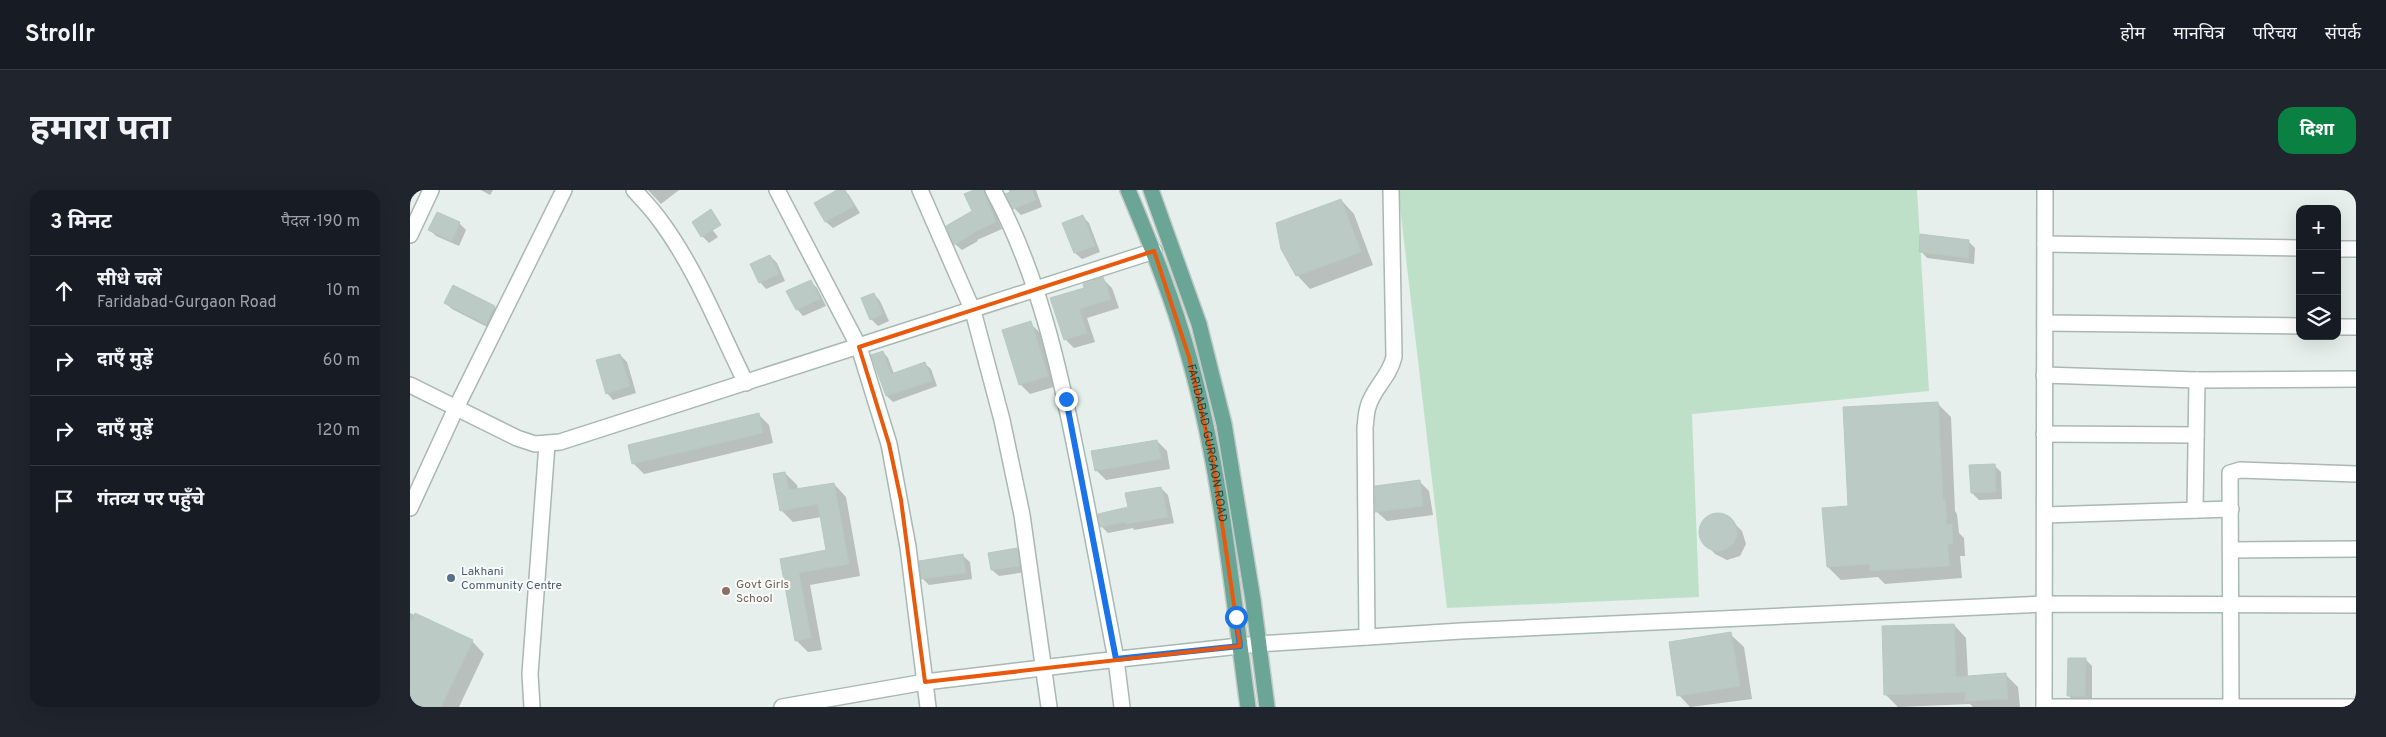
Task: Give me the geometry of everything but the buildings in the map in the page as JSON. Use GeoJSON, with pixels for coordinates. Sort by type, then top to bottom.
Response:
{"type":"FeatureCollection","features":[{"type":"Feature","properties":{"kind":"main road","name":"FARIDABAD-GURGAON ROAD"},"geometry":{"type":"LineString","coordinates":[[1128,190],[1154,251],[1189,357],[1213,462],[1248,707]]}},
{"type":"Feature","properties":{"kind":"main road","name":"FARIDABAD-GURGAON ROAD"},"geometry":{"type":"LineString","coordinates":[[1152,190],[1199,324],[1224,424],[1267,707]]}},
{"type":"Feature","properties":{"kind":"street"},"geometry":{"type":"LineString","coordinates":[[410,235],[431,190]]}},
{"type":"Feature","properties":{"kind":"street"},"geometry":{"type":"LineString","coordinates":[[410,508],[456,408],[564,190]]}},
{"type":"Feature","properties":{"kind":"street"},"geometry":{"type":"LineString","coordinates":[[634,190],[660,220],[673,241],[694,278],[746,383]]}},
{"type":"Feature","properties":{"kind":"street"},"geometry":{"type":"LineString","coordinates":[[777,190],[859,347],[889,444],[901,500],[928,707]]}},
{"type":"Feature","properties":{"kind":"street"},"geometry":{"type":"LineString","coordinates":[[920,190],[973,311],[1014,475],[1049,707]]}},
{"type":"Feature","properties":{"kind":"street"},"geometry":{"type":"LineString","coordinates":[[992,190],[1008,221],[1036,290],[1066,399],[1116,659],[1122,707]]}},
{"type":"Feature","properties":{"kind":"street"},"geometry":{"type":"LineString","coordinates":[[1368,637],[1365,427],[1368,407],[1375,393],[1387,378],[1394,357],[1391,190]]}},
{"type":"Feature","properties":{"kind":"street"},"geometry":{"type":"LineString","coordinates":[[2045,190],[2044,707],[2356,707]]}},
{"type":"Feature","properties":{"kind":"street"},"geometry":{"type":"LineString","coordinates":[[2045,244],[2296,248]]}},
{"type":"Feature","properties":{"kind":"street"},"geometry":{"type":"LineString","coordinates":[[2341,249],[2356,249]]}},
{"type":"Feature","properties":{"kind":"street"},"geometry":{"type":"LineString","coordinates":[[410,385],[517,438],[535,444],[547,444],[572,439],[1154,251]]}},
{"type":"Feature","properties":{"kind":"street"},"geometry":{"type":"LineString","coordinates":[[2045,323],[2296,326]]}},
{"type":"Feature","properties":{"kind":"street"},"geometry":{"type":"LineString","coordinates":[[2341,327],[2356,327]]}},
{"type":"Feature","properties":{"kind":"street"},"geometry":{"type":"LineString","coordinates":[[2044,375],[2197,380],[2356,379]]}},
{"type":"Feature","properties":{"kind":"street"},"geometry":{"type":"LineString","coordinates":[[2195,510],[2197,380]]}},
{"type":"Feature","properties":{"kind":"street"},"geometry":{"type":"LineString","coordinates":[[2044,434],[2196,434]]}},
{"type":"Feature","properties":{"kind":"street"},"geometry":{"type":"LineString","coordinates":[[532,707],[530,674],[547,444]]}},
{"type":"Feature","properties":{"kind":"street"},"geometry":{"type":"LineString","coordinates":[[2231,706],[2230,473],[2234,470],[2356,474]]}},
{"type":"Feature","properties":{"kind":"street"},"geometry":{"type":"LineString","coordinates":[[2045,515],[2231,509]]}},
{"type":"Feature","properties":{"kind":"street"},"geometry":{"type":"LineString","coordinates":[[2231,550],[2356,549]]}},
{"type":"Feature","properties":{"kind":"street"},"geometry":{"type":"LineString","coordinates":[[782,707],[808,705],[924,682],[1258,644],[1481,630],[2044,604],[2356,605]]}},
{"type":"Feature","properties":{"kind":"highlighted area"},"geometry":{"type":"Polygon","coordinates":[[[1154,251],[1189,357],[1213,462],[1240,646],[925,682],[901,500],[889,444],[859,347],[1154,251]]]}},
{"type":"Feature","properties":{"kind":"green space"},"geometry":{"type":"Polygon","coordinates":[[[1398,190],[1917,190],[1929,391],[1692,414],[1699,597],[1447,608],[1398,190]]]}},
{"type":"Feature","properties":{"kind":"place","name":"Lakhani Community Centre"},"geometry":{"type":"Point","coordinates":[451,578]}},
{"type":"Feature","properties":{"kind":"place","name":"Govt Girls School"},"geometry":{"type":"Point","coordinates":[726,591]}},
{"type":"Feature","properties":{"kind":"route"},"geometry":{"type":"LineString","coordinates":[[1066,399],[1116,659],[1240,646],[1236,617]]}}]}
